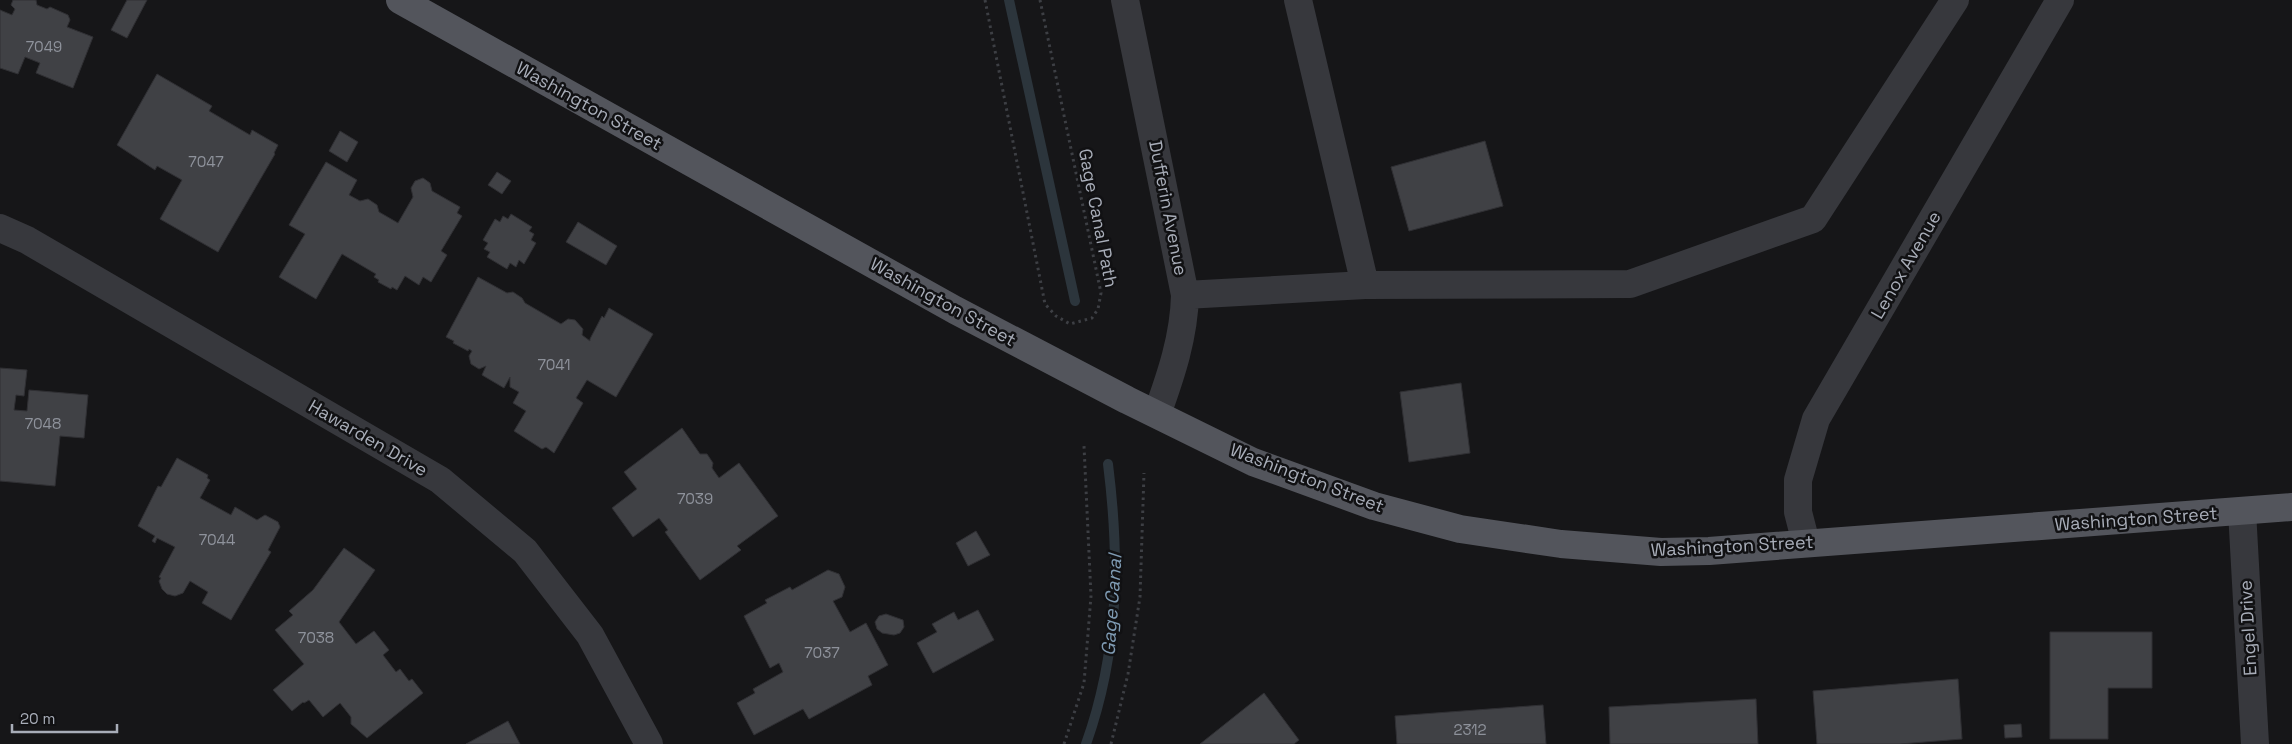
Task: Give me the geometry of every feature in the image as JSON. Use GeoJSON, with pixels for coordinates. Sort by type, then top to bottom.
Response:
{"type":"FeatureCollection","features":[{"type":"Feature","properties":{"kind":"main road","name":"Washington Street"},"geometry":{"type":"LineString","coordinates":[[400,0],[955,310],[1127,400],[1253,462],[1374,506],[1460,529],[1561,544],[1661,552],[1709,551],[2292,507]]}},
{"type":"Feature","properties":{"kind":"street","name":"Dufferin Avenue"},"geometry":{"type":"LineString","coordinates":[[1126,0],[1185,295],[1184,320],[1176,357],[1157,414]]}},
{"type":"Feature","properties":{"kind":"street"},"geometry":{"type":"LineString","coordinates":[[1298,0],[1365,285]]}},
{"type":"Feature","properties":{"kind":"street"},"geometry":{"type":"LineString","coordinates":[[1185,295],[1365,285],[1630,284],[1813,219],[1955,0]]}},
{"type":"Feature","properties":{"kind":"street","name":"Lenox Avenue"},"geometry":{"type":"LineString","coordinates":[[1806,543],[1798,512],[1798,480],[1816,419],[2060,0]]}},
{"type":"Feature","properties":{"kind":"street","name":"Hawarden Drive"},"geometry":{"type":"LineString","coordinates":[[0,228],[27,240],[440,480],[525,551],[590,635],[649,744]]}},
{"type":"Feature","properties":{"kind":"street","name":"Engel Drive"},"geometry":{"type":"LineString","coordinates":[[2242,511],[2255,744]]}},
{"type":"Feature","properties":{"kind":"path","name":"Gage Canal Path"},"geometry":{"type":"LineString","coordinates":[[985,0],[1046,304],[1056,316],[1070,324],[1092,318],[1098,309],[1101,293],[1040,0]]}},
{"type":"Feature","properties":{"kind":"path"},"geometry":{"type":"LineString","coordinates":[[1064,744],[1084,683],[1091,596],[1084,446]]}},
{"type":"Feature","properties":{"kind":"path"},"geometry":{"type":"LineString","coordinates":[[1111,744],[1128,674],[1140,597],[1144,473]]}},
{"type":"Feature","properties":{"kind":"building"},"geometry":{"type":"Polygon","coordinates":[[[13,0],[36,0],[37,5],[47,9],[50,7],[68,15],[70,20],[67,27],[93,37],[73,88],[36,73],[40,63],[25,57],[18,74],[0,68],[0,10],[12,15],[15,9],[11,5],[13,0]]]}},
{"type":"Feature","properties":{"kind":"building"},"geometry":{"type":"Polygon","coordinates":[[[127,0],[147,0],[127,38],[111,30],[127,0]]]}},
{"type":"Feature","properties":{"kind":"building"},"geometry":{"type":"Polygon","coordinates":[[[157,74],[212,106],[209,111],[250,135],[252,130],[278,145],[275,154],[218,252],[160,219],[182,180],[157,166],[155,170],[117,145],[157,74]]]}},
{"type":"Feature","properties":{"kind":"building"},"geometry":{"type":"Polygon","coordinates":[[[340,131],[358,142],[347,162],[329,151],[340,131]]]}},
{"type":"Feature","properties":{"kind":"building"},"geometry":{"type":"Polygon","coordinates":[[[1485,141],[1503,206],[1409,231],[1391,167],[1485,141]]]}},
{"type":"Feature","properties":{"kind":"building"},"geometry":{"type":"Polygon","coordinates":[[[326,162],[357,180],[349,195],[360,201],[368,199],[377,205],[379,212],[398,223],[413,197],[411,188],[415,181],[423,178],[430,183],[432,191],[460,207],[457,213],[462,216],[441,251],[447,255],[431,282],[423,277],[419,285],[405,276],[397,290],[392,287],[391,289],[378,282],[379,280],[374,277],[376,274],[342,254],[316,299],[279,277],[305,234],[289,225],[326,162]]]}},
{"type":"Feature","properties":{"kind":"building"},"geometry":{"type":"Polygon","coordinates":[[[497,172],[511,181],[502,194],[488,185],[497,172]]]}},
{"type":"Feature","properties":{"kind":"building"},"geometry":{"type":"Polygon","coordinates":[[[511,214],[532,227],[529,231],[534,234],[531,240],[536,243],[524,264],[519,260],[516,267],[510,263],[507,269],[487,257],[490,252],[484,249],[488,243],[483,240],[495,219],[500,222],[503,216],[508,219],[511,214]]]}},
{"type":"Feature","properties":{"kind":"building"},"geometry":{"type":"Polygon","coordinates":[[[578,222],[617,246],[606,265],[566,242],[578,222]]]}},
{"type":"Feature","properties":{"kind":"building"},"geometry":{"type":"Polygon","coordinates":[[[478,277],[507,293],[513,292],[522,298],[525,303],[561,324],[568,319],[575,320],[583,329],[582,335],[590,341],[602,316],[604,318],[609,308],[653,334],[616,397],[587,380],[576,398],[583,403],[554,453],[546,447],[542,449],[514,431],[526,411],[513,403],[519,392],[510,387],[510,377],[504,388],[482,375],[486,366],[479,369],[471,364],[469,356],[472,351],[469,349],[468,351],[453,343],[454,341],[446,337],[478,277]]]}},
{"type":"Feature","properties":{"kind":"building"},"geometry":{"type":"Polygon","coordinates":[[[0,368],[27,370],[24,396],[16,395],[14,410],[27,411],[29,390],[88,395],[84,438],[60,436],[55,486],[0,481],[0,368]]]}},
{"type":"Feature","properties":{"kind":"building"},"geometry":{"type":"Polygon","coordinates":[[[1461,383],[1470,453],[1409,462],[1400,392],[1461,383]]]}},
{"type":"Feature","properties":{"kind":"building"},"geometry":{"type":"Polygon","coordinates":[[[682,428],[700,454],[707,454],[713,463],[712,468],[719,478],[739,463],[778,516],[737,546],[741,550],[700,580],[665,532],[668,530],[659,518],[633,537],[612,508],[637,489],[624,472],[682,428]]]}},
{"type":"Feature","properties":{"kind":"building"},"geometry":{"type":"Polygon","coordinates":[[[177,458],[208,475],[207,478],[210,480],[200,498],[231,515],[235,507],[257,520],[265,515],[278,522],[280,527],[268,550],[271,552],[231,620],[202,603],[208,592],[190,581],[183,593],[175,596],[167,594],[162,589],[159,581],[161,578],[159,577],[175,547],[157,538],[155,543],[152,541],[155,536],[138,526],[158,486],[161,487],[177,458]]]}},
{"type":"Feature","properties":{"kind":"building"},"geometry":{"type":"Polygon","coordinates":[[[976,531],[990,555],[968,566],[956,543],[976,531]]]}},
{"type":"Feature","properties":{"kind":"building"},"geometry":{"type":"Polygon","coordinates":[[[344,548],[375,570],[339,622],[356,644],[374,631],[389,650],[383,655],[396,672],[400,669],[409,681],[412,679],[423,693],[367,738],[351,724],[351,717],[340,703],[323,717],[309,700],[303,702],[292,711],[273,690],[304,664],[275,630],[293,615],[289,611],[313,590],[344,548]]]}},
{"type":"Feature","properties":{"kind":"building"},"geometry":{"type":"Polygon","coordinates":[[[828,570],[839,574],[845,587],[842,597],[833,601],[850,632],[866,623],[888,665],[868,676],[872,685],[809,719],[803,709],[754,735],[737,703],[755,693],[753,689],[783,672],[779,663],[770,668],[744,616],[767,603],[765,600],[790,587],[792,590],[828,570]]]}},
{"type":"Feature","properties":{"kind":"building"},"geometry":{"type":"Polygon","coordinates":[[[978,610],[994,640],[933,673],[917,643],[937,632],[932,624],[954,612],[958,620],[978,610]]]}},
{"type":"Feature","properties":{"kind":"building"},"geometry":{"type":"Polygon","coordinates":[[[886,614],[903,620],[904,627],[900,633],[894,635],[882,633],[877,629],[875,622],[879,616],[886,614]]]}},
{"type":"Feature","properties":{"kind":"building"},"geometry":{"type":"Polygon","coordinates":[[[2050,632],[2152,632],[2152,688],[2108,688],[2108,739],[2050,739],[2050,632]]]}},
{"type":"Feature","properties":{"kind":"building"},"geometry":{"type":"Polygon","coordinates":[[[1958,679],[1962,739],[1900,744],[1817,744],[1813,691],[1958,679]]]}},
{"type":"Feature","properties":{"kind":"building"},"geometry":{"type":"Polygon","coordinates":[[[1264,693],[1299,740],[1294,744],[1200,744],[1264,693]]]}},
{"type":"Feature","properties":{"kind":"building"},"geometry":{"type":"Polygon","coordinates":[[[1756,699],[1758,744],[1610,744],[1609,707],[1756,699]]]}},
{"type":"Feature","properties":{"kind":"building"},"geometry":{"type":"Polygon","coordinates":[[[1543,705],[1546,744],[1397,744],[1395,716],[1543,705]]]}},
{"type":"Feature","properties":{"kind":"building"},"geometry":{"type":"Polygon","coordinates":[[[508,721],[520,744],[466,744],[508,721]]]}},
{"type":"Feature","properties":{"kind":"building"},"geometry":{"type":"Polygon","coordinates":[[[2021,724],[2022,737],[2005,738],[2004,725],[2021,724]]]}},
{"type":"Feature","properties":{"kind":"waterway"},"geometry":{"type":"LineString","coordinates":[[1009,0],[1075,301]]}},
{"type":"Feature","properties":{"kind":"waterway","name":"Gage Canal"},"geometry":{"type":"LineString","coordinates":[[1086,744],[1105,675],[1114,606],[1114,535],[1108,464]]}}]}
